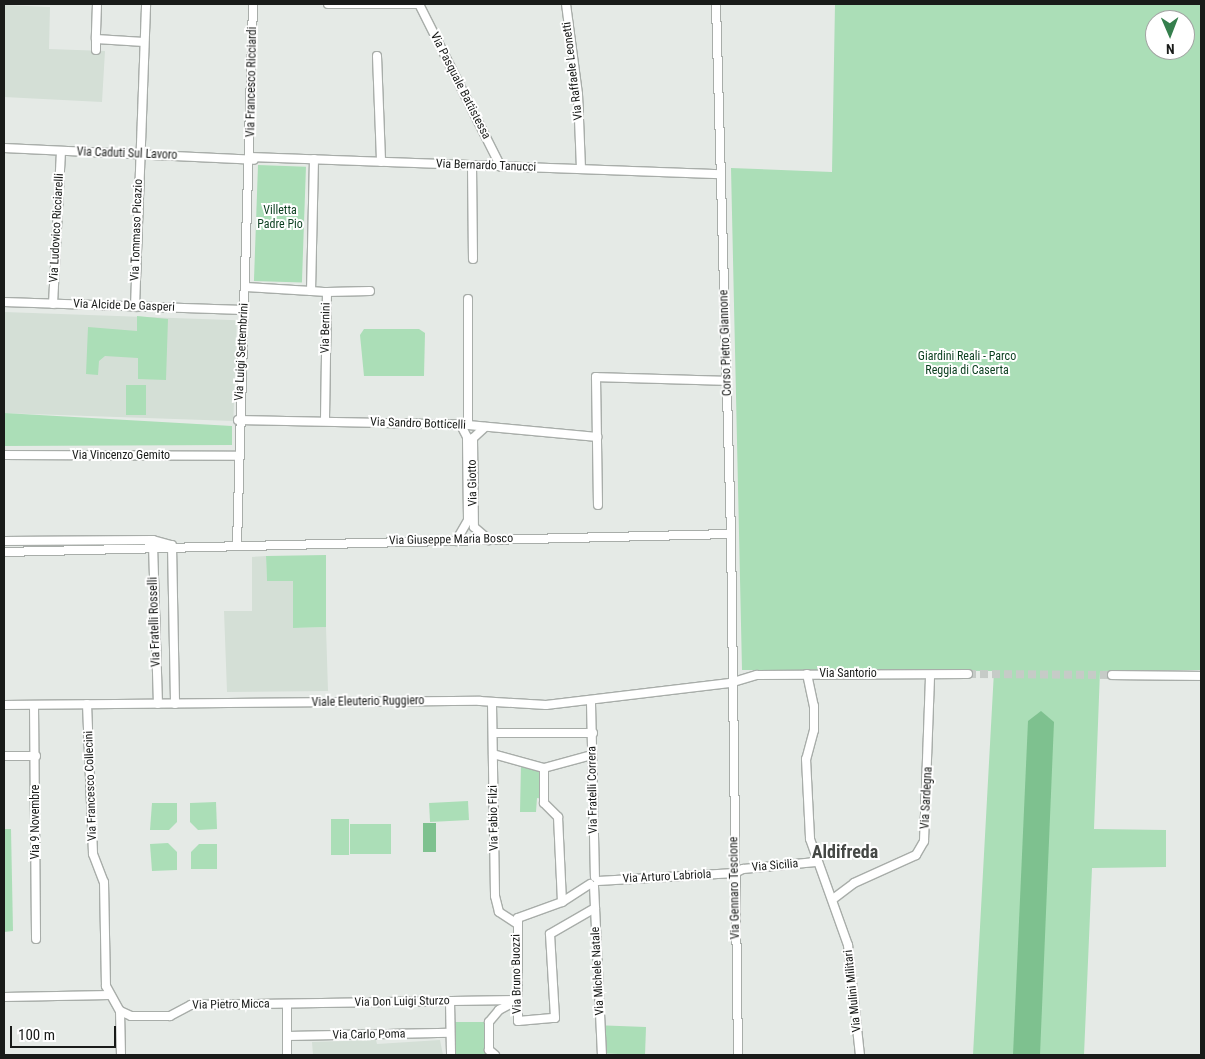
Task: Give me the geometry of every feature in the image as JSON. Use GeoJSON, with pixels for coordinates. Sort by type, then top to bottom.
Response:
{"type":"FeatureCollection","features":[{"type":"Feature","properties":{"kind":"street"},"geometry":{"type":"LineString","coordinates":[[96,50],[97,4]]}},
{"type":"Feature","properties":{"kind":"street","name":"Via Tommaso Picazio"},"geometry":{"type":"LineString","coordinates":[[135,307],[139,154],[146,4]]}},
{"type":"Feature","properties":{"kind":"street","name":"Via Francesco Ricciardi"},"geometry":{"type":"LineString","coordinates":[[250,158],[253,4]]}},
{"type":"Feature","properties":{"kind":"street"},"geometry":{"type":"LineString","coordinates":[[328,4],[419,4]]}},
{"type":"Feature","properties":{"kind":"street","name":"Via Pasquale Battistessa"},"geometry":{"type":"LineString","coordinates":[[419,4],[501,167]]}},
{"type":"Feature","properties":{"kind":"street","name":"Via Raffaele Leonetti"},"geometry":{"type":"LineString","coordinates":[[566,4],[578,94],[581,169]]}},
{"type":"Feature","properties":{"kind":"street","name":"Corso Pietro Giannone"},"geometry":{"type":"LineString","coordinates":[[716,4],[731,534],[730,683]]}},
{"type":"Feature","properties":{"kind":"street"},"geometry":{"type":"LineString","coordinates":[[96,40],[144,42]]}},
{"type":"Feature","properties":{"kind":"street"},"geometry":{"type":"LineString","coordinates":[[377,56],[381,162]]}},
{"type":"Feature","properties":{"kind":"street","name":"Via Caduti Sul Lavoro"},"geometry":{"type":"LineString","coordinates":[[4,148],[61,152],[250,158]]}},
{"type":"Feature","properties":{"kind":"street","name":"Via Ludovico Ricciarelli"},"geometry":{"type":"LineString","coordinates":[[53,304],[61,152]]}},
{"type":"Feature","properties":{"kind":"street","name":"Via Bernardo Tanucci"},"geometry":{"type":"LineString","coordinates":[[250,158],[721,174]]}},
{"type":"Feature","properties":{"kind":"street","name":"Via Luigi Settembrini"},"geometry":{"type":"LineString","coordinates":[[237,544],[238,417],[246,287],[250,158]]}},
{"type":"Feature","properties":{"kind":"street","name":"Via Bernini"},"geometry":{"type":"LineString","coordinates":[[314,161],[311,291],[326,292],[325,419]]}},
{"type":"Feature","properties":{"kind":"street"},"geometry":{"type":"LineString","coordinates":[[472,165],[473,259]]}},
{"type":"Feature","properties":{"kind":"street"},"geometry":{"type":"LineString","coordinates":[[246,287],[311,291]]}},
{"type":"Feature","properties":{"kind":"street"},"geometry":{"type":"LineString","coordinates":[[326,292],[370,291]]}},
{"type":"Feature","properties":{"kind":"street","name":"Via Giotto"},"geometry":{"type":"LineString","coordinates":[[456,540],[468,520],[467,437],[465,425],[468,299]]}},
{"type":"Feature","properties":{"kind":"street","name":"Via Alcide De Gasperi"},"geometry":{"type":"LineString","coordinates":[[4,302],[244,310]]}},
{"type":"Feature","properties":{"kind":"street"},"geometry":{"type":"LineString","coordinates":[[598,505],[596,377],[727,381]]}},
{"type":"Feature","properties":{"kind":"street","name":"Via Sandro Botticelli"},"geometry":{"type":"LineString","coordinates":[[238,417],[465,425],[597,437]]}},
{"type":"Feature","properties":{"kind":"street","name":"Via Giotto"},"geometry":{"type":"LineString","coordinates":[[487,427],[473,438],[474,527],[490,540]]}},
{"type":"Feature","properties":{"kind":"street","name":"Via Vincenzo Gemito"},"geometry":{"type":"LineString","coordinates":[[4,455],[238,456]]}},
{"type":"Feature","properties":{"kind":"street","name":"Via Giuseppe Maria Bosco"},"geometry":{"type":"LineString","coordinates":[[4,552],[153,550],[172,545],[731,534]]}},
{"type":"Feature","properties":{"kind":"street","name":"Via Giuseppe Maria Bosco"},"geometry":{"type":"LineString","coordinates":[[4,541],[153,540],[172,545]]}},
{"type":"Feature","properties":{"kind":"street","name":"Via Fratelli Rosselli"},"geometry":{"type":"LineString","coordinates":[[153,540],[158,704]]}},
{"type":"Feature","properties":{"kind":"street","name":"Via Fratelli Rosselli"},"geometry":{"type":"LineString","coordinates":[[172,545],[175,704]]}},
{"type":"Feature","properties":{"kind":"street","name":"Via Mulini Militari"},"geometry":{"type":"LineString","coordinates":[[807,674],[814,730],[806,759],[806,797],[816,862],[833,899],[848,945],[860,1055]]}},
{"type":"Feature","properties":{"kind":"street","name":"Via Santorio"},"geometry":{"type":"LineString","coordinates":[[730,683],[746,676],[968,674]]}},
{"type":"Feature","properties":{"kind":"street","name":"Via Sardegna"},"geometry":{"type":"LineString","coordinates":[[833,899],[854,883],[916,855],[924,841],[930,675]]}},
{"type":"Feature","properties":{"kind":"street"},"geometry":{"type":"LineString","coordinates":[[1112,675],[1201,676]]}},
{"type":"Feature","properties":{"kind":"street","name":"Viale Eleuterio Ruggiero"},"geometry":{"type":"LineString","coordinates":[[4,705],[591,703],[628,693],[730,683]]}},
{"type":"Feature","properties":{"kind":"street","name":"Via Gennaro Tescione"},"geometry":{"type":"LineString","coordinates":[[730,683],[738,1055]]}},
{"type":"Feature","properties":{"kind":"street","name":"Via Fratelli Correra"},"geometry":{"type":"LineString","coordinates":[[591,703],[594,882]]}},
{"type":"Feature","properties":{"kind":"street","name":"Via Francesco Collecini"},"geometry":{"type":"LineString","coordinates":[[87,704],[94,854],[103,872],[106,986],[120,1011]]}},
{"type":"Feature","properties":{"kind":"street","name":"Via Fabio Filzi"},"geometry":{"type":"LineString","coordinates":[[492,704],[495,896],[499,912],[516,923]]}},
{"type":"Feature","properties":{"kind":"street","name":"Via 9 Novembre"},"geometry":{"type":"LineString","coordinates":[[34,705],[36,756],[36,938]]}},
{"type":"Feature","properties":{"kind":"street"},"geometry":{"type":"LineString","coordinates":[[493,733],[593,734]]}},
{"type":"Feature","properties":{"kind":"street"},"geometry":{"type":"LineString","coordinates":[[493,754],[544,768],[592,755]]}},
{"type":"Feature","properties":{"kind":"street"},"geometry":{"type":"LineString","coordinates":[[4,756],[36,756]]}},
{"type":"Feature","properties":{"kind":"street"},"geometry":{"type":"LineString","coordinates":[[544,768],[544,803],[558,817],[562,902]]}},
{"type":"Feature","properties":{"kind":"street","name":"Via Sicilia"},"geometry":{"type":"LineString","coordinates":[[735,873],[743,869],[816,862]]}},
{"type":"Feature","properties":{"kind":"street","name":"Via Arturo Labriola"},"geometry":{"type":"LineString","coordinates":[[594,882],[735,873]]}},
{"type":"Feature","properties":{"kind":"street","name":"Via Bruno Buozzi"},"geometry":{"type":"LineString","coordinates":[[594,882],[562,902],[521,915],[516,923],[518,1021],[555,1018],[550,934],[595,908]]}},
{"type":"Feature","properties":{"kind":"street","name":"Via Michele Natale"},"geometry":{"type":"LineString","coordinates":[[594,882],[602,1055]]}},
{"type":"Feature","properties":{"kind":"street"},"geometry":{"type":"LineString","coordinates":[[4,997],[110,995]]}},
{"type":"Feature","properties":{"kind":"street"},"geometry":{"type":"LineString","coordinates":[[494,1055],[489,1050],[489,1022],[498,1010],[517,1000]]}},
{"type":"Feature","properties":{"kind":"street","name":"Via Don Luigi Sturzo"},"geometry":{"type":"LineString","coordinates":[[287,1004],[517,1000]]}},
{"type":"Feature","properties":{"kind":"street"},"geometry":{"type":"LineString","coordinates":[[450,1001],[451,1055]]}},
{"type":"Feature","properties":{"kind":"street"},"geometry":{"type":"LineString","coordinates":[[287,1004],[287,1055]]}},
{"type":"Feature","properties":{"kind":"street","name":"Via Pietro Micca"},"geometry":{"type":"LineString","coordinates":[[120,1011],[131,1016],[170,1016],[191,1005],[287,1004]]}},
{"type":"Feature","properties":{"kind":"street"},"geometry":{"type":"LineString","coordinates":[[120,1011],[121,1055]]}},
{"type":"Feature","properties":{"kind":"street","name":"Via Carlo Poma"},"geometry":{"type":"LineString","coordinates":[[287,1036],[450,1033]]}},
{"type":"Feature","properties":{"kind":"shaded area"},"geometry":{"type":"Polygon","coordinates":[[[4,5],[50,7],[49,49],[105,51],[102,102],[4,97],[4,5]]]}},
{"type":"Feature","properties":{"kind":"shaded area"},"geometry":{"type":"Polygon","coordinates":[[[4,312],[237,320],[233,421],[4,413],[4,312]]]}},
{"type":"Feature","properties":{"kind":"shaded area"},"geometry":{"type":"Polygon","coordinates":[[[266,556],[267,581],[293,581],[293,628],[326,627],[328,691],[227,692],[224,611],[252,611],[252,557],[266,556]]]}},
{"type":"Feature","properties":{"kind":"shaded area"},"geometry":{"type":"Polygon","coordinates":[[[1041,711],[1054,722],[1040,1055],[1013,1055],[1028,721],[1041,711]]]}},
{"type":"Feature","properties":{"kind":"shaded area"},"geometry":{"type":"Polygon","coordinates":[[[423,823],[436,823],[436,852],[423,852],[423,823]]]}},
{"type":"Feature","properties":{"kind":"shaded area"},"geometry":{"type":"Polygon","coordinates":[[[376,1040],[377,1044],[440,1040],[443,1055],[313,1055],[312,1042],[376,1040]]]}},
{"type":"Feature","properties":{"kind":"green space","name":"Giardini Reali - Parco Reggia di Caserta"},"geometry":{"type":"Polygon","coordinates":[[[835,4],[1201,4],[1201,670],[1100,671],[1094,829],[1166,830],[1166,867],[1092,868],[1084,1055],[973,1055],[994,671],[742,670],[731,168],[832,172],[835,4]]]}},
{"type":"Feature","properties":{"kind":"green space","name":"Villetta Padre Pio"},"geometry":{"type":"Polygon","coordinates":[[[258,165],[306,167],[302,283],[254,281],[258,165]]]}},
{"type":"Feature","properties":{"kind":"green space"},"geometry":{"type":"Polygon","coordinates":[[[137,316],[168,319],[166,380],[138,379],[138,358],[105,356],[99,361],[98,375],[86,374],[88,327],[137,331],[137,316]]]}},
{"type":"Feature","properties":{"kind":"green space"},"geometry":{"type":"Polygon","coordinates":[[[364,329],[419,329],[425,333],[424,376],[364,376],[360,335],[364,329]]]}},
{"type":"Feature","properties":{"kind":"green space"},"geometry":{"type":"Polygon","coordinates":[[[126,385],[146,385],[146,415],[126,415],[126,385]]]}},
{"type":"Feature","properties":{"kind":"green space"},"geometry":{"type":"Polygon","coordinates":[[[4,413],[232,426],[232,445],[4,446],[4,413]]]}},
{"type":"Feature","properties":{"kind":"green space"},"geometry":{"type":"Polygon","coordinates":[[[326,555],[326,627],[293,628],[293,581],[267,581],[266,556],[326,555]]]}},
{"type":"Feature","properties":{"kind":"green space"},"geometry":{"type":"Polygon","coordinates":[[[521,762],[544,768],[544,799],[537,798],[536,812],[520,812],[521,762]]]}},
{"type":"Feature","properties":{"kind":"green space"},"geometry":{"type":"Polygon","coordinates":[[[468,801],[469,820],[430,822],[429,803],[468,801]]]}},
{"type":"Feature","properties":{"kind":"green space"},"geometry":{"type":"Polygon","coordinates":[[[216,802],[217,829],[198,830],[190,822],[190,803],[216,802]]]}},
{"type":"Feature","properties":{"kind":"green space"},"geometry":{"type":"Polygon","coordinates":[[[152,803],[177,803],[177,822],[169,830],[150,830],[152,803]]]}},
{"type":"Feature","properties":{"kind":"green space"},"geometry":{"type":"Polygon","coordinates":[[[331,819],[349,819],[349,855],[331,855],[331,819]]]}},
{"type":"Feature","properties":{"kind":"green space"},"geometry":{"type":"Polygon","coordinates":[[[350,824],[391,824],[391,854],[350,854],[350,824]]]}},
{"type":"Feature","properties":{"kind":"green space"},"geometry":{"type":"Polygon","coordinates":[[[4,829],[11,829],[13,931],[4,932],[4,829]]]}},
{"type":"Feature","properties":{"kind":"green space"},"geometry":{"type":"Polygon","coordinates":[[[168,843],[177,852],[177,870],[152,871],[150,844],[168,843]]]}},
{"type":"Feature","properties":{"kind":"green space"},"geometry":{"type":"Polygon","coordinates":[[[199,844],[217,844],[217,869],[191,869],[191,852],[199,844]]]}},
{"type":"Feature","properties":{"kind":"green space"},"geometry":{"type":"Polygon","coordinates":[[[455,1022],[486,1022],[486,1055],[455,1055],[455,1022]]]}},
{"type":"Feature","properties":{"kind":"green space"},"geometry":{"type":"Polygon","coordinates":[[[606,1026],[646,1027],[645,1055],[605,1054],[606,1026]]]}},
{"type":"Feature","properties":{"kind":"tunnel"},"geometry":{"type":"LineString","coordinates":[[968,674],[1112,675]]}},
{"type":"Feature","properties":{"kind":"district","name":"Aldifreda"},"geometry":{"type":"Point","coordinates":[845,852]}}]}
